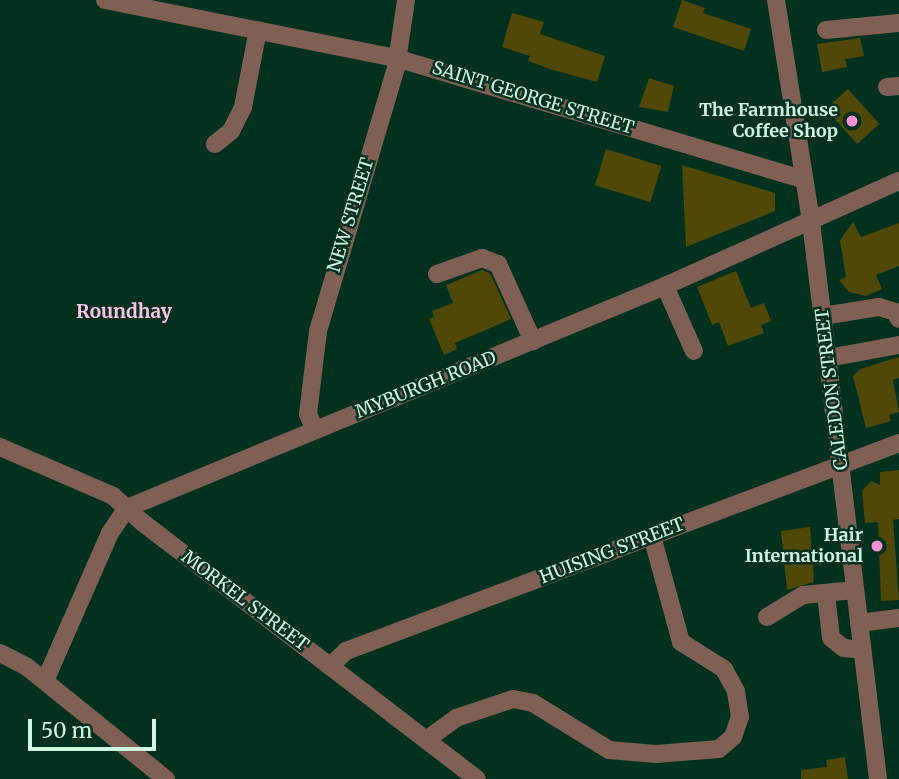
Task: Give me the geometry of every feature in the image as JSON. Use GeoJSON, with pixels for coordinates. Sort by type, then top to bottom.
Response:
{"type":"FeatureCollection","features":[{"type":"Feature","properties":{"kind":"street","name":"SAINT GEORGE STREET"},"geometry":{"type":"LineString","coordinates":[[105,0],[396,58],[804,180]]}},
{"type":"Feature","properties":{"kind":"street","name":"NEW STREET"},"geometry":{"type":"LineString","coordinates":[[316,430],[308,414],[318,331],[396,58],[406,0]]}},
{"type":"Feature","properties":{"kind":"street","name":"CALEDON STREET"},"geometry":{"type":"LineString","coordinates":[[776,0],[811,222],[878,779]]}},
{"type":"Feature","properties":{"kind":"street"},"geometry":{"type":"LineString","coordinates":[[826,30],[899,23]]}},
{"type":"Feature","properties":{"kind":"street"},"geometry":{"type":"LineString","coordinates":[[215,144],[239,119],[258,30]]}},
{"type":"Feature","properties":{"kind":"street","name":"MYBURGH ROAD"},"geometry":{"type":"LineString","coordinates":[[127,508],[665,286],[899,181]]}},
{"type":"Feature","properties":{"kind":"street"},"geometry":{"type":"LineString","coordinates":[[437,274],[482,258],[498,264],[533,341]]}},
{"type":"Feature","properties":{"kind":"street"},"geometry":{"type":"LineString","coordinates":[[665,286],[694,351]]}},
{"type":"Feature","properties":{"kind":"street"},"geometry":{"type":"LineString","coordinates":[[823,316],[880,307],[895,312],[899,319]]}},
{"type":"Feature","properties":{"kind":"street"},"geometry":{"type":"LineString","coordinates":[[828,358],[899,345]]}},
{"type":"Feature","properties":{"kind":"street","name":"HUISING STREET"},"geometry":{"type":"LineString","coordinates":[[330,666],[346,651],[899,443]]}},
{"type":"Feature","properties":{"kind":"street","name":"MORKEL STREET"},"geometry":{"type":"LineString","coordinates":[[0,447],[113,496],[477,779]]}},
{"type":"Feature","properties":{"kind":"street"},"geometry":{"type":"LineString","coordinates":[[45,681],[110,533],[127,508]]}},
{"type":"Feature","properties":{"kind":"street"},"geometry":{"type":"LineString","coordinates":[[426,740],[456,718],[513,699],[533,703],[610,750],[656,754],[719,749],[733,737],[740,717],[736,691],[724,669],[681,642],[652,536]]}},
{"type":"Feature","properties":{"kind":"street"},"geometry":{"type":"LineString","coordinates":[[767,617],[803,595],[855,590]]}},
{"type":"Feature","properties":{"kind":"street"},"geometry":{"type":"LineString","coordinates":[[826,594],[831,638],[844,648],[862,650]]}},
{"type":"Feature","properties":{"kind":"street"},"geometry":{"type":"LineString","coordinates":[[859,623],[899,618]]}},
{"type":"Feature","properties":{"kind":"street"},"geometry":{"type":"LineString","coordinates":[[0,653],[45,681],[166,779]]}},
{"type":"Feature","properties":{"kind":"building"},"geometry":{"type":"Polygon","coordinates":[[[682,0],[705,8],[703,13],[751,29],[744,51],[673,27],[682,0]]]}},
{"type":"Feature","properties":{"kind":"building"},"geometry":{"type":"Polygon","coordinates":[[[512,13],[544,22],[540,34],[605,56],[597,82],[528,61],[530,56],[502,47],[512,13]]]}},
{"type":"Feature","properties":{"kind":"building"},"geometry":{"type":"Polygon","coordinates":[[[860,38],[864,56],[845,59],[847,67],[822,72],[817,44],[860,38]]]}},
{"type":"Feature","properties":{"kind":"building"},"geometry":{"type":"Polygon","coordinates":[[[649,78],[674,86],[668,112],[639,107],[649,78]]]}},
{"type":"Feature","properties":{"kind":"building"},"geometry":{"type":"Polygon","coordinates":[[[848,89],[879,124],[857,144],[826,109],[848,89]]]}},
{"type":"Feature","properties":{"kind":"building"},"geometry":{"type":"Polygon","coordinates":[[[606,149],[661,166],[650,202],[595,185],[606,149]]]}},
{"type":"Feature","properties":{"kind":"building"},"geometry":{"type":"Polygon","coordinates":[[[682,165],[775,193],[775,211],[686,247],[682,165]]]}},
{"type":"Feature","properties":{"kind":"building"},"geometry":{"type":"Polygon","coordinates":[[[853,222],[861,237],[899,223],[899,266],[876,275],[882,289],[866,296],[849,292],[839,280],[846,277],[840,240],[853,222]]]}},
{"type":"Feature","properties":{"kind":"building"},"geometry":{"type":"Polygon","coordinates":[[[482,270],[490,273],[511,319],[455,343],[457,349],[444,355],[429,319],[434,317],[432,311],[453,303],[446,285],[482,270]]]}},
{"type":"Feature","properties":{"kind":"building"},"geometry":{"type":"Polygon","coordinates":[[[736,271],[751,308],[764,303],[771,321],[761,325],[764,333],[728,346],[719,322],[712,325],[697,287],[736,271]]]}},
{"type":"Feature","properties":{"kind":"building"},"geometry":{"type":"Polygon","coordinates":[[[899,357],[899,378],[893,380],[899,412],[889,415],[891,421],[866,428],[853,376],[860,369],[899,357]]]}},
{"type":"Feature","properties":{"kind":"building"},"geometry":{"type":"Polygon","coordinates":[[[899,470],[899,519],[893,520],[899,600],[881,601],[878,522],[865,523],[862,491],[871,481],[880,485],[880,472],[899,470]]]}},
{"type":"Feature","properties":{"kind":"building"},"geometry":{"type":"Polygon","coordinates":[[[810,527],[814,582],[787,590],[781,531],[810,527]]]}},
{"type":"Feature","properties":{"kind":"building"},"geometry":{"type":"Polygon","coordinates":[[[845,757],[848,779],[801,779],[801,770],[827,767],[826,760],[845,757]]]}},
{"type":"Feature","properties":{"kind":"place","name":"The Farmhouse Coffee Shop"},"geometry":{"type":"Point","coordinates":[852,121]}},
{"type":"Feature","properties":{"kind":"place","name":"Hair International"},"geometry":{"type":"Point","coordinates":[877,546]}},
{"type":"Feature","properties":{"kind":"district","name":"Roundhay"},"geometry":{"type":"Point","coordinates":[124,312]}}]}
